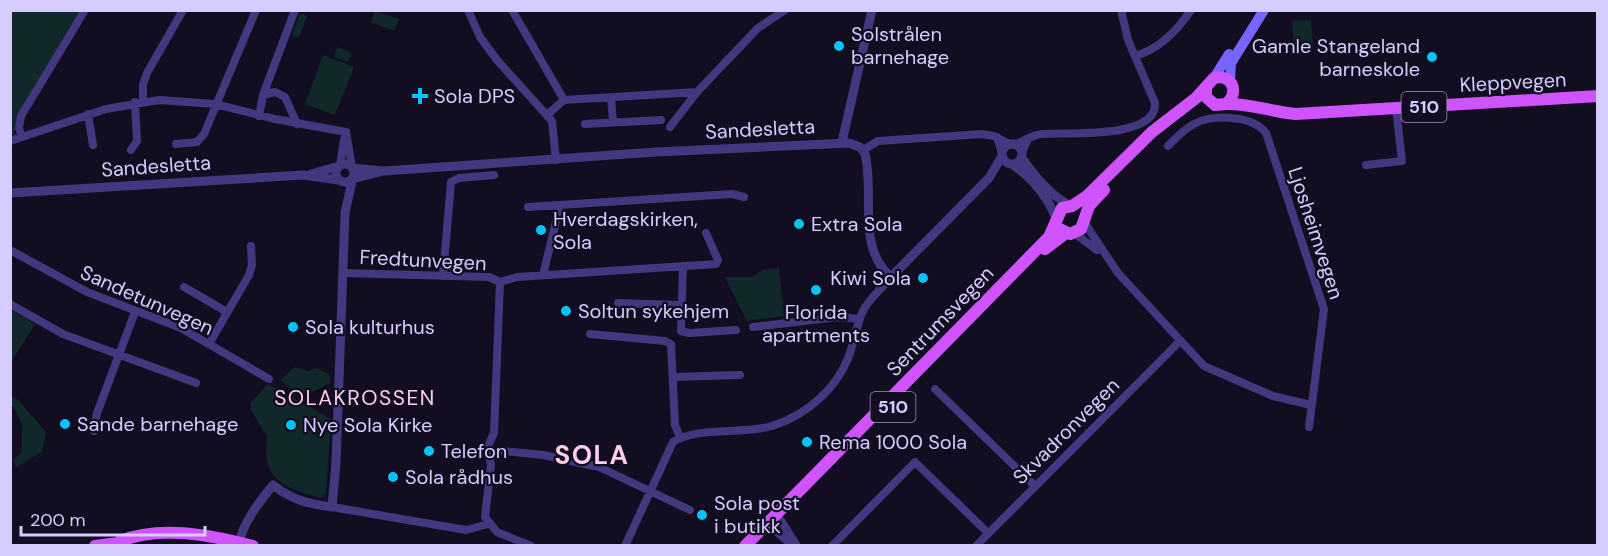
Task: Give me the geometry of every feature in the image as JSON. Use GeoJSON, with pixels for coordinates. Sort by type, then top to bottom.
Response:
{"type":"FeatureCollection","features":[{"type":"Feature","properties":{"kind":"main road"},"geometry":{"type":"LineString","coordinates":[[1257,10],[1210,82],[1206,97],[1221,105],[1233,97],[1228,73],[1231,63],[1264,10]]}},
{"type":"Feature","properties":{"kind":"main road"},"geometry":{"type":"LineString","coordinates":[[1210,82],[1223,77],[1231,83]]}},
{"type":"Feature","properties":{"kind":"main road","name":"Sentrumsvegen"},"geometry":{"type":"LineString","coordinates":[[755,546],[774,522],[1049,237],[1062,208],[1071,206],[1087,196],[1152,132],[1210,82]]}},
{"type":"Feature","properties":{"kind":"main road","name":"Kleppvegen"},"geometry":{"type":"LineString","coordinates":[[1231,83],[1249,98],[1252,104]]}},
{"type":"Feature","properties":{"kind":"main road","name":"Kleppvegen"},"geometry":{"type":"LineString","coordinates":[[1221,105],[1252,104],[1278,112],[1296,114],[1598,96]]}},
{"type":"Feature","properties":{"kind":"main road","name":"Sentrumsvegen"},"geometry":{"type":"LineString","coordinates":[[745,546],[774,522],[915,384],[924,371],[1028,266],[1070,233],[1081,229],[1096,198],[1175,121],[1193,108],[1204,104],[1221,105]]}},
{"type":"Feature","properties":{"kind":"main road"},"geometry":{"type":"LineString","coordinates":[[1071,206],[1080,209],[1084,220]]}},
{"type":"Feature","properties":{"kind":"main road"},"geometry":{"type":"LineString","coordinates":[[1057,220],[1070,233]]}},
{"type":"Feature","properties":{"kind":"main road"},"geometry":{"type":"LineString","coordinates":[[95,546],[153,534],[175,533],[244,544]]}},
{"type":"Feature","properties":{"kind":"main road"},"geometry":{"type":"LineString","coordinates":[[120,541],[175,540],[226,546]]}},
{"type":"Feature","properties":{"kind":"street"},"geometry":{"type":"LineString","coordinates":[[22,137],[19,128],[21,117],[85,10]]}},
{"type":"Feature","properties":{"kind":"street"},"geometry":{"type":"LineString","coordinates":[[131,150],[137,141],[142,84],[183,10]]}},
{"type":"Feature","properties":{"kind":"street"},"geometry":{"type":"LineString","coordinates":[[176,144],[197,142],[200,138],[256,10]]}},
{"type":"Feature","properties":{"kind":"street"},"geometry":{"type":"LineString","coordinates":[[259,116],[263,95],[295,10]]}},
{"type":"Feature","properties":{"kind":"street"},"geometry":{"type":"LineString","coordinates":[[468,10],[480,37],[496,60],[554,123],[556,160]]}},
{"type":"Feature","properties":{"kind":"street"},"geometry":{"type":"LineString","coordinates":[[512,10],[564,100]]}},
{"type":"Feature","properties":{"kind":"street"},"geometry":{"type":"LineString","coordinates":[[670,127],[697,92],[758,28],[785,10]]}},
{"type":"Feature","properties":{"kind":"street"},"geometry":{"type":"LineString","coordinates":[[842,142],[872,10]]}},
{"type":"Feature","properties":{"kind":"street"},"geometry":{"type":"LineString","coordinates":[[626,546],[671,445],[680,437],[767,428],[784,422],[805,410],[828,390],[839,376],[869,301],[989,178],[1012,165],[1017,150],[1028,139],[1041,134],[1102,132],[1144,123],[1154,113],[1155,105],[1135,56],[1121,10]]}},
{"type":"Feature","properties":{"kind":"street"},"geometry":{"type":"LineString","coordinates":[[1135,56],[1155,48],[1164,41],[1191,10]]}},
{"type":"Feature","properties":{"kind":"street"},"geometry":{"type":"LineString","coordinates":[[263,95],[274,92],[285,97],[297,124]]}},
{"type":"Feature","properties":{"kind":"street"},"geometry":{"type":"LineString","coordinates":[[548,114],[564,100],[697,92]]}},
{"type":"Feature","properties":{"kind":"street"},"geometry":{"type":"LineString","coordinates":[[611,98],[613,121]]}},
{"type":"Feature","properties":{"kind":"street"},"geometry":{"type":"LineString","coordinates":[[10,141],[88,114],[139,102],[180,100],[215,104],[259,116],[346,132]]}},
{"type":"Feature","properties":{"kind":"street"},"geometry":{"type":"LineString","coordinates":[[1366,165],[1402,161],[1396,108]]}},
{"type":"Feature","properties":{"kind":"street"},"geometry":{"type":"LineString","coordinates":[[88,114],[93,145]]}},
{"type":"Feature","properties":{"kind":"street","name":"Ljosheimvegen"},"geometry":{"type":"LineString","coordinates":[[1168,146],[1184,131],[1203,121],[1244,118],[1258,124],[1268,137],[1324,309],[1309,427]]}},
{"type":"Feature","properties":{"kind":"street"},"geometry":{"type":"LineString","coordinates":[[585,124],[661,120]]}},
{"type":"Feature","properties":{"kind":"street"},"geometry":{"type":"LineString","coordinates":[[345,213],[336,171],[346,132]]}},
{"type":"Feature","properties":{"kind":"street"},"geometry":{"type":"LineString","coordinates":[[332,507],[336,463],[345,213],[352,180],[346,132]]}},
{"type":"Feature","properties":{"kind":"street"},"geometry":{"type":"LineString","coordinates":[[891,277],[881,266],[873,248],[867,159],[863,150],[878,141],[982,134],[997,137],[1017,150],[1044,186],[1057,199],[1071,206]]}},
{"type":"Feature","properties":{"kind":"street"},"geometry":{"type":"LineString","coordinates":[[997,137],[1002,154],[1042,193],[1057,220]]}},
{"type":"Feature","properties":{"kind":"street","name":"Sandesletta"},"geometry":{"type":"LineString","coordinates":[[303,176],[345,164],[384,171],[842,142],[863,150]]}},
{"type":"Feature","properties":{"kind":"street"},"geometry":{"type":"LineString","coordinates":[[989,178],[1002,154],[1017,150]]}},
{"type":"Feature","properties":{"kind":"street","name":"Sandesletta"},"geometry":{"type":"LineString","coordinates":[[10,193],[303,176],[339,180],[344,183],[384,171]]}},
{"type":"Feature","properties":{"kind":"street"},"geometry":{"type":"LineString","coordinates":[[443,276],[451,182],[459,178],[494,175]]}},
{"type":"Feature","properties":{"kind":"street"},"geometry":{"type":"LineString","coordinates":[[528,207],[732,194],[744,197]]}},
{"type":"Feature","properties":{"kind":"street"},"geometry":{"type":"LineString","coordinates":[[543,275],[560,206]]}},
{"type":"Feature","properties":{"kind":"street"},"geometry":{"type":"LineString","coordinates":[[1084,220],[1107,259],[1204,366],[1273,396],[1311,405]]}},
{"type":"Feature","properties":{"kind":"street","name":"Fredtunvegen"},"geometry":{"type":"LineString","coordinates":[[344,273],[489,278],[500,282],[507,278],[543,275],[683,267],[717,262],[706,233]]}},
{"type":"Feature","properties":{"kind":"street"},"geometry":{"type":"LineString","coordinates":[[1070,233],[1107,259]]}},
{"type":"Feature","properties":{"kind":"street"},"geometry":{"type":"LineString","coordinates":[[209,344],[249,275],[252,266],[251,246]]}},
{"type":"Feature","properties":{"kind":"street","name":"Sandetunvegen"},"geometry":{"type":"LineString","coordinates":[[10,250],[67,283],[135,312],[181,328],[269,379]]}},
{"type":"Feature","properties":{"kind":"street"},"geometry":{"type":"LineString","coordinates":[[683,267],[680,305],[681,331],[689,333],[736,330]]}},
{"type":"Feature","properties":{"kind":"street"},"geometry":{"type":"LineString","coordinates":[[500,282],[494,434],[488,450],[490,470],[484,513],[488,524],[497,532],[531,546]]}},
{"type":"Feature","properties":{"kind":"street"},"geometry":{"type":"LineString","coordinates":[[184,287],[227,312]]}},
{"type":"Feature","properties":{"kind":"street"},"geometry":{"type":"LineString","coordinates":[[618,303],[680,305]]}},
{"type":"Feature","properties":{"kind":"street"},"geometry":{"type":"LineString","coordinates":[[10,304],[63,334],[196,383]]}},
{"type":"Feature","properties":{"kind":"street"},"geometry":{"type":"LineString","coordinates":[[94,431],[97,413],[135,312]]}},
{"type":"Feature","properties":{"kind":"street"},"geometry":{"type":"LineString","coordinates":[[753,327],[838,317],[860,319]]}},
{"type":"Feature","properties":{"kind":"street"},"geometry":{"type":"LineString","coordinates":[[590,334],[665,341],[671,344],[675,425],[680,437]]}},
{"type":"Feature","properties":{"kind":"street","name":"Skvadronvegen"},"geometry":{"type":"LineString","coordinates":[[976,546],[1180,341]]}},
{"type":"Feature","properties":{"kind":"street"},"geometry":{"type":"LineString","coordinates":[[674,377],[740,375]]}},
{"type":"Feature","properties":{"kind":"street"},"geometry":{"type":"LineString","coordinates":[[935,389],[1035,486]]}},
{"type":"Feature","properties":{"kind":"street"},"geometry":{"type":"LineString","coordinates":[[488,450],[587,463],[690,510]]}},
{"type":"Feature","properties":{"kind":"street"},"geometry":{"type":"LineString","coordinates":[[832,546],[915,462],[988,533]]}},
{"type":"Feature","properties":{"kind":"street"},"geometry":{"type":"LineString","coordinates":[[244,544],[251,517],[273,485],[288,497],[301,502],[466,530],[488,524]]}},
{"type":"Feature","properties":{"kind":"street"},"geometry":{"type":"LineString","coordinates":[[774,522],[795,546]]}},
{"type":"Feature","properties":{"kind":"street"},"geometry":{"type":"LineString","coordinates":[[774,522],[795,546]]}},
{"type":"Feature","properties":{"kind":"green space"},"geometry":{"type":"Polygon","coordinates":[[[10,11],[80,11],[16,121],[15,135],[10,137],[10,11]]]}},
{"type":"Feature","properties":{"kind":"green space"},"geometry":{"type":"Polygon","coordinates":[[[375,11],[399,19],[394,31],[371,22],[375,11]]]}},
{"type":"Feature","properties":{"kind":"green space"},"geometry":{"type":"Polygon","coordinates":[[[300,13],[307,16],[299,38],[292,35],[300,13]]]}},
{"type":"Feature","properties":{"kind":"green space"},"geometry":{"type":"Polygon","coordinates":[[[1311,20],[1313,48],[1294,50],[1292,21],[1311,20]]]}},
{"type":"Feature","properties":{"kind":"green space"},"geometry":{"type":"Polygon","coordinates":[[[337,47],[352,53],[348,62],[334,57],[337,47]]]}},
{"type":"Feature","properties":{"kind":"green space"},"geometry":{"type":"Polygon","coordinates":[[[323,55],[354,67],[335,115],[305,104],[323,55]]]}},
{"type":"Feature","properties":{"kind":"green space"},"geometry":{"type":"Polygon","coordinates":[[[779,268],[784,316],[747,321],[725,277],[752,277],[763,270],[779,268]]]}},
{"type":"Feature","properties":{"kind":"green space"},"geometry":{"type":"Polygon","coordinates":[[[11,310],[35,324],[11,362],[11,310]]]}},
{"type":"Feature","properties":{"kind":"green space"},"geometry":{"type":"Polygon","coordinates":[[[295,367],[308,371],[317,368],[330,375],[330,383],[303,397],[280,380],[295,367]]]}},
{"type":"Feature","properties":{"kind":"green space"},"geometry":{"type":"Polygon","coordinates":[[[268,384],[331,419],[326,493],[321,498],[286,486],[272,473],[266,452],[267,437],[251,410],[251,402],[268,384]]]}},
{"type":"Feature","properties":{"kind":"green space"},"geometry":{"type":"Polygon","coordinates":[[[11,395],[46,432],[42,452],[16,467],[13,460],[22,452],[22,425],[14,407],[11,406],[11,395]]]}},
{"type":"Feature","properties":{"kind":"place","name":"Solstrålen barnehage"},"geometry":{"type":"Point","coordinates":[839,46]}},
{"type":"Feature","properties":{"kind":"place","name":"Gamle Stangeland barneskole"},"geometry":{"type":"Point","coordinates":[1432,57]}},
{"type":"Feature","properties":{"kind":"place","name":"Sola DPS"},"geometry":{"type":"Point","coordinates":[420,96]}},
{"type":"Feature","properties":{"kind":"place","name":"Extra Sola"},"geometry":{"type":"Point","coordinates":[799,224]}},
{"type":"Feature","properties":{"kind":"place","name":"Hverdagskirken, Sola"},"geometry":{"type":"Point","coordinates":[541,230]}},
{"type":"Feature","properties":{"kind":"place","name":"Kiwi Sola"},"geometry":{"type":"Point","coordinates":[923,278]}},
{"type":"Feature","properties":{"kind":"place","name":"Florida apartments"},"geometry":{"type":"Point","coordinates":[816,290]}},
{"type":"Feature","properties":{"kind":"place","name":"Soltun sykehjem"},"geometry":{"type":"Point","coordinates":[566,311]}},
{"type":"Feature","properties":{"kind":"place","name":"Sola kulturhus"},"geometry":{"type":"Point","coordinates":[293,327]}},
{"type":"Feature","properties":{"kind":"place","name":"Sande barnehage"},"geometry":{"type":"Point","coordinates":[65,424]}},
{"type":"Feature","properties":{"kind":"place","name":"Nye Sola Kirke"},"geometry":{"type":"Point","coordinates":[291,425]}},
{"type":"Feature","properties":{"kind":"place","name":"Rema 1000 Sola"},"geometry":{"type":"Point","coordinates":[807,442]}},
{"type":"Feature","properties":{"kind":"place","name":"Telefon"},"geometry":{"type":"Point","coordinates":[429,451]}},
{"type":"Feature","properties":{"kind":"place","name":"Sola rådhus"},"geometry":{"type":"Point","coordinates":[393,477]}},
{"type":"Feature","properties":{"kind":"place","name":"Sola post i butikk"},"geometry":{"type":"Point","coordinates":[702,515]}},
{"type":"Feature","properties":{"kind":"district","name":"SOLAKROSSEN"},"geometry":{"type":"Point","coordinates":[355,398]}},
{"type":"Feature","properties":{"kind":"district","name":"SOLA"},"geometry":{"type":"Point","coordinates":[592,455]}}]}
